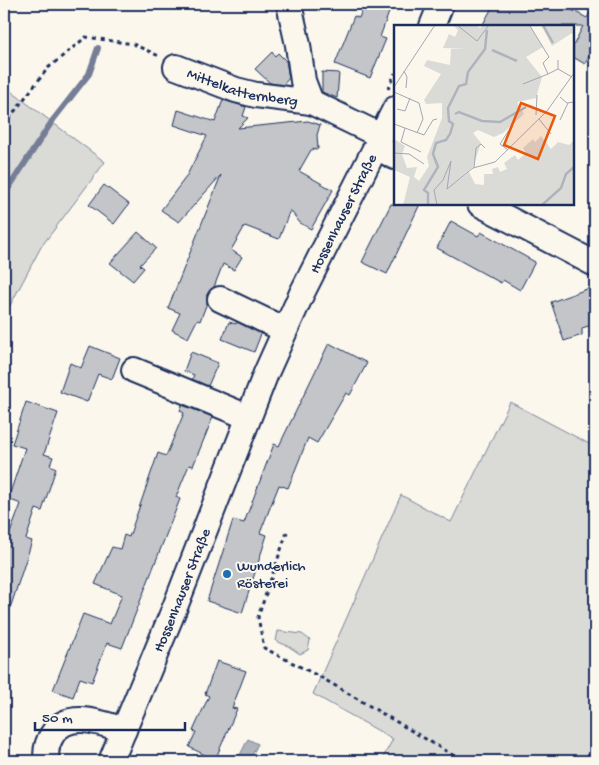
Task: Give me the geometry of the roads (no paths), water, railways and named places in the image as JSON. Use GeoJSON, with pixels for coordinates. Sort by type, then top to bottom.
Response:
{"type":"FeatureCollection","features":[{"type":"Feature","properties":{"kind":"street","name":"Mittelkatternberg"},"geometry":{"type":"LineString","coordinates":[[289,4],[298,45],[303,81],[311,102]]}},
{"type":"Feature","properties":{"kind":"street"},"geometry":{"type":"LineString","coordinates":[[432,25],[441,4]]}},
{"type":"Feature","properties":{"kind":"street","name":"Mittelkatternberg"},"geometry":{"type":"LineString","coordinates":[[176,67],[256,96],[311,102],[384,146]]}},
{"type":"Feature","properties":{"kind":"street","name":"Hossenhauser Straße"},"geometry":{"type":"LineString","coordinates":[[111,761],[175,607],[248,417],[285,330],[302,293],[384,146],[394,112]]}},
{"type":"Feature","properties":{"kind":"street"},"geometry":{"type":"LineString","coordinates":[[482,205],[595,264]]}},
{"type":"Feature","properties":{"kind":"street"},"geometry":{"type":"LineString","coordinates":[[220,299],[285,330]]}},
{"type":"Feature","properties":{"kind":"street"},"geometry":{"type":"LineString","coordinates":[[134,370],[248,417]]}},
{"type":"Feature","properties":{"kind":"street"},"geometry":{"type":"LineString","coordinates":[[47,761],[46,749],[50,739],[62,725],[72,720],[85,720],[124,730]]}},
{"type":"Feature","properties":{"kind":"waterway"},"geometry":{"type":"LineString","coordinates":[[4,195],[53,120],[89,74],[98,48]]}},
{"type":"Feature","properties":{"kind":"place","name":"Wunderlich Rösterei"},"geometry":{"type":"Point","coordinates":[227,574]}}]}
